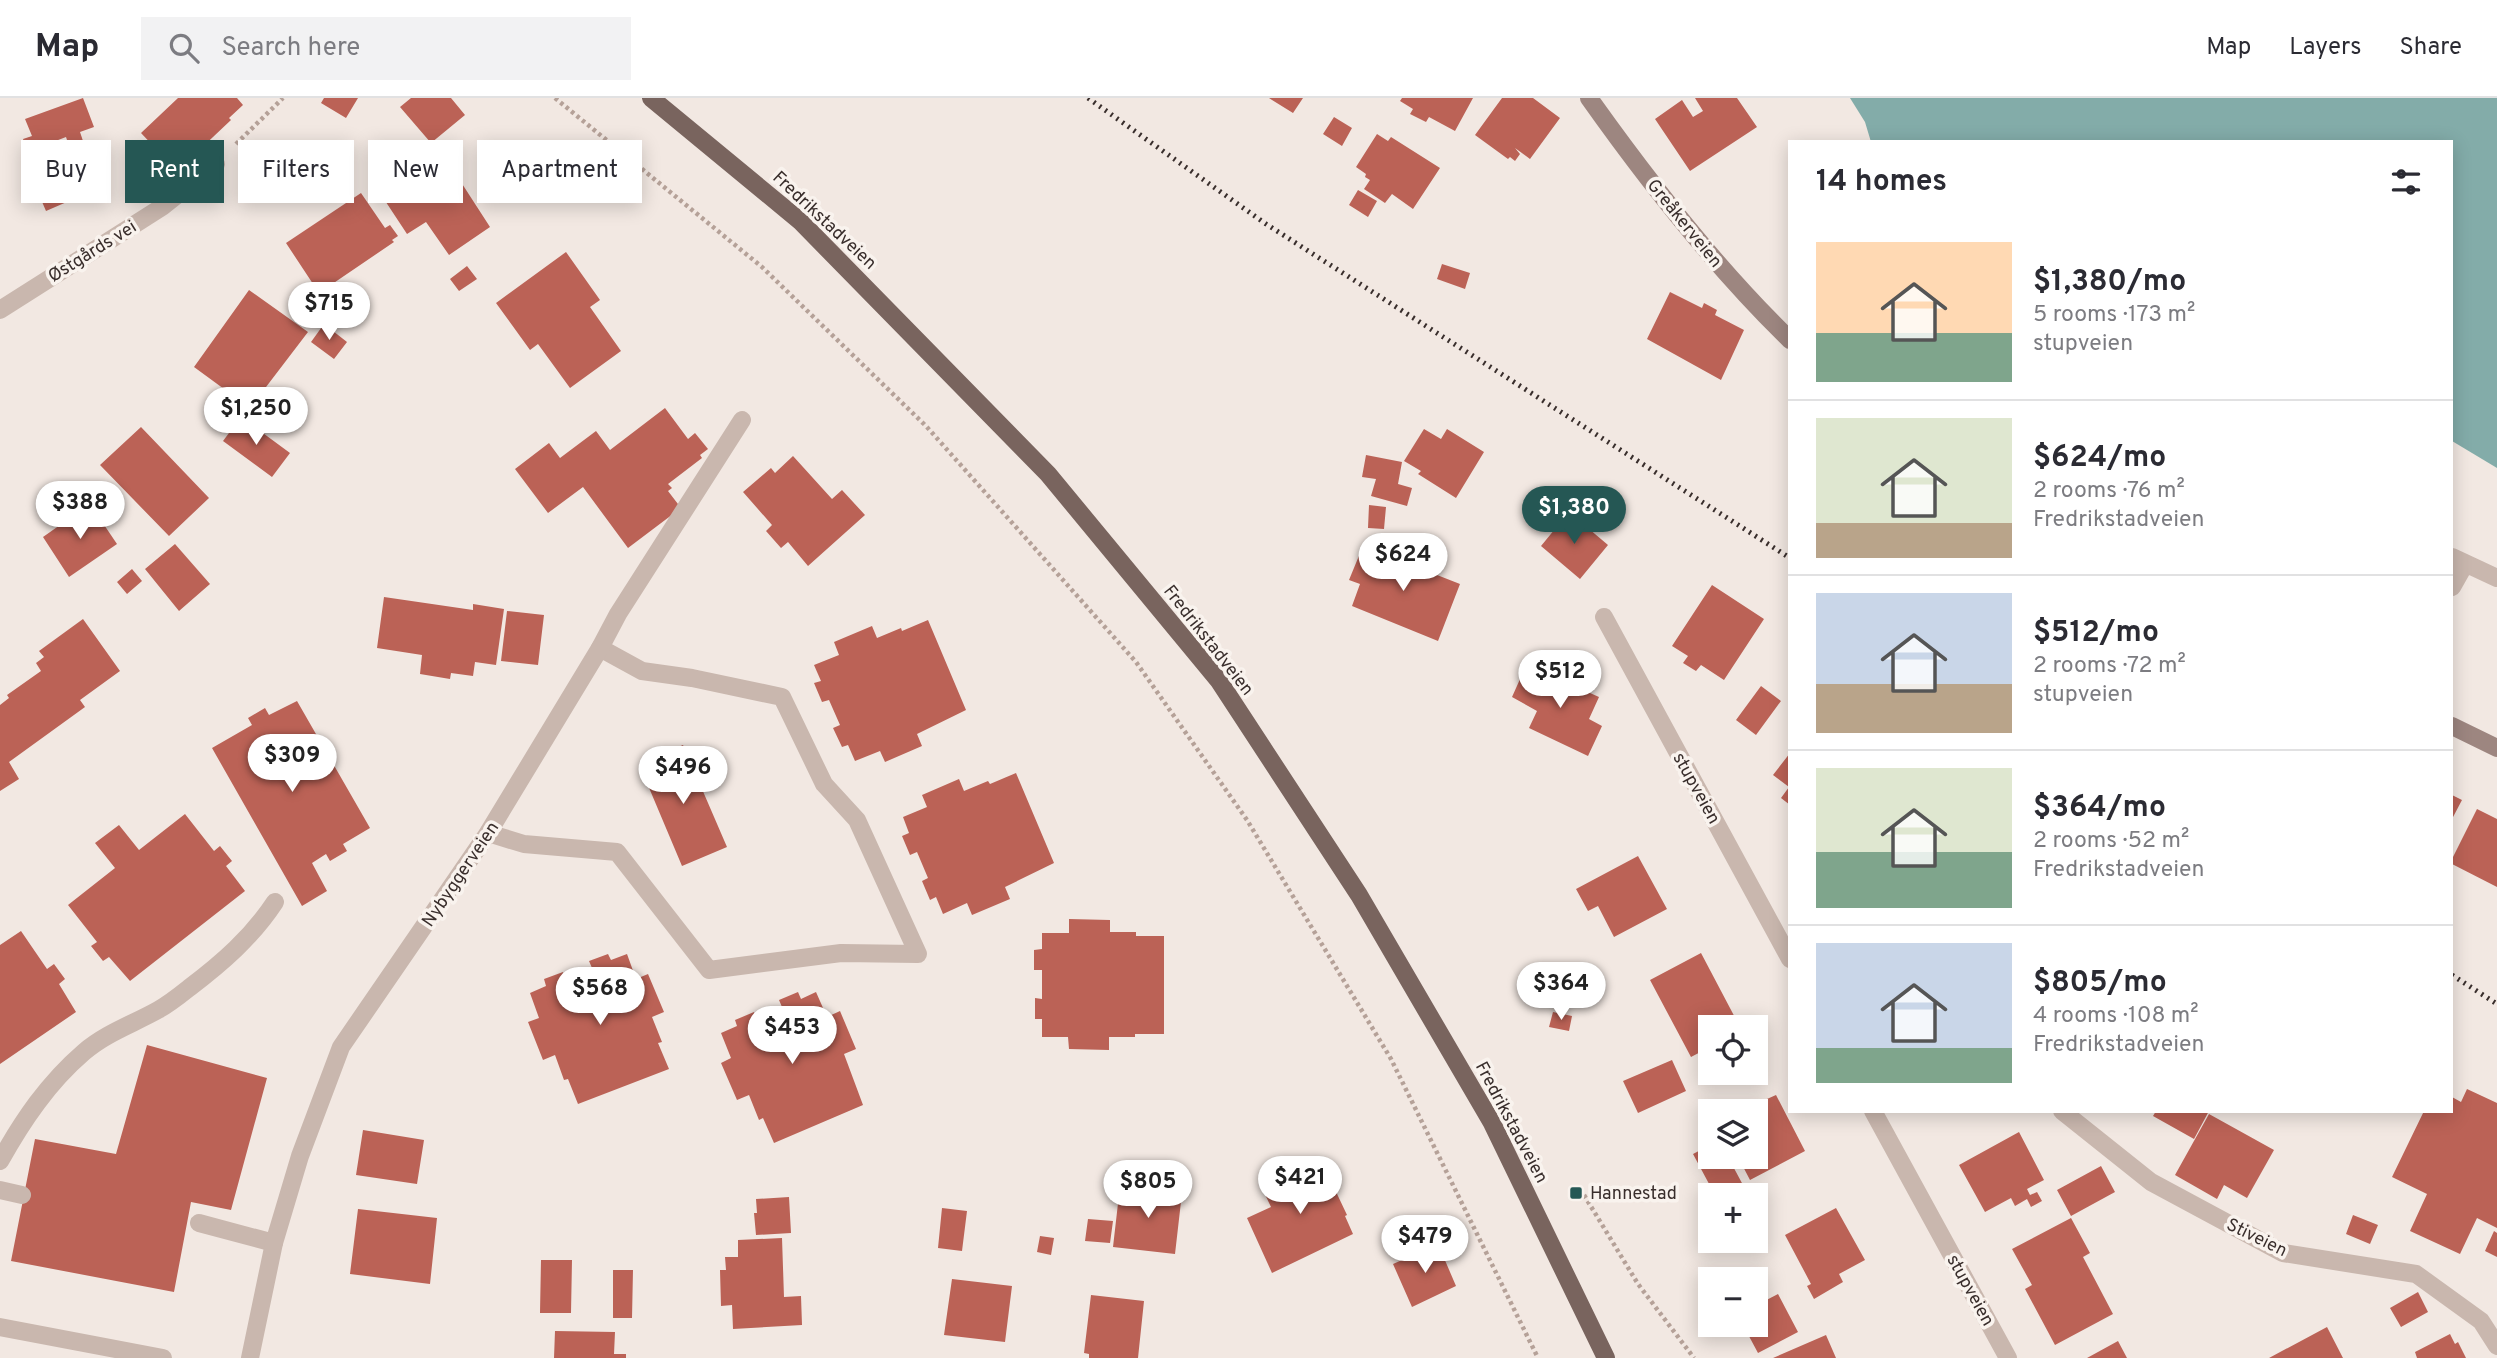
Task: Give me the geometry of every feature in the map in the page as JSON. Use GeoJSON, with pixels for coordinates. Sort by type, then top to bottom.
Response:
{"type":"FeatureCollection","features":[{"type":"Feature","properties":{"kind":"main road","name":"Fredrikstadveien"},"geometry":{"type":"LineString","coordinates":[[652,98],[800,221],[1048,474],[1219,681],[1359,895],[1492,1123],[1606,1358]]}},
{"type":"Feature","properties":{"kind":"main road","name":"Greåkerveien"},"geometry":{"type":"LineString","coordinates":[[1589,98],[1692,235],[1754,305],[1788,338]]}},
{"type":"Feature","properties":{"kind":"main road"},"geometry":{"type":"LineString","coordinates":[[2453,726],[2497,748]]}},
{"type":"Feature","properties":{"kind":"street","name":"Østgårds vei"},"geometry":{"type":"LineString","coordinates":[[0,310],[167,203]]}},
{"type":"Feature","properties":{"kind":"street","name":"Nybyggerveien"},"geometry":{"type":"LineString","coordinates":[[250,1358],[274,1242],[300,1156],[341,1047],[488,833],[618,614],[743,419]]}},
{"type":"Feature","properties":{"kind":"street"},"geometry":{"type":"LineString","coordinates":[[2453,583],[2458,561],[2497,578]]}},
{"type":"Feature","properties":{"kind":"street","name":"stupveien"},"geometry":{"type":"LineString","coordinates":[[1604,617],[1788,955]]}},
{"type":"Feature","properties":{"kind":"street"},"geometry":{"type":"LineString","coordinates":[[488,833],[524,844],[617,852],[709,970],[841,954],[918,954],[857,820],[824,784],[782,697],[692,678],[642,671],[600,648]]}},
{"type":"Feature","properties":{"kind":"street"},"geometry":{"type":"LineString","coordinates":[[0,1161],[24,1118],[84,1052],[104,1037],[161,1009],[217,967],[258,928],[275,902]]}},
{"type":"Feature","properties":{"kind":"street","name":"stupveien"},"geometry":{"type":"LineString","coordinates":[[1874,1113],[2008,1358]]}},
{"type":"Feature","properties":{"kind":"street","name":"Stiveien"},"geometry":{"type":"LineString","coordinates":[[2065,1113],[2151,1182],[2283,1253],[2416,1274],[2481,1321],[2497,1346]]}},
{"type":"Feature","properties":{"kind":"street"},"geometry":{"type":"LineString","coordinates":[[0,1191],[22,1195]]}},
{"type":"Feature","properties":{"kind":"street"},"geometry":{"type":"LineString","coordinates":[[198,1223],[274,1242]]}},
{"type":"Feature","properties":{"kind":"street"},"geometry":{"type":"LineString","coordinates":[[0,1327],[163,1358]]}},
{"type":"Feature","properties":{"kind":"path"},"geometry":{"type":"LineString","coordinates":[[224,156],[283,98]]}},
{"type":"Feature","properties":{"kind":"path"},"geometry":{"type":"LineString","coordinates":[[555,98],[762,267],[907,407],[1136,662],[1247,820],[1391,1059],[1538,1358]]}},
{"type":"Feature","properties":{"kind":"path"},"geometry":{"type":"LineString","coordinates":[[1584,1195],[1638,1284],[1694,1358]]}},
{"type":"Feature","properties":{"kind":"water"},"geometry":{"type":"Polygon","coordinates":[[[1850,98],[2497,98],[2497,468],[2453,442],[2453,140],[1870,140],[1865,122],[1850,98]]]}},
{"type":"Feature","properties":{"kind":"building"},"geometry":{"type":"Polygon","coordinates":[[[83,98],[94,127],[80,132],[83,140],[67,140],[66,137],[58,140],[23,140],[32,136],[25,119],[83,98]]]}},
{"type":"Feature","properties":{"kind":"building"},"geometry":{"type":"Polygon","coordinates":[[[178,98],[237,98],[243,105],[210,140],[148,140],[141,133],[178,98]]]}},
{"type":"Feature","properties":{"kind":"building"},"geometry":{"type":"Polygon","coordinates":[[[324,98],[358,98],[346,118],[321,103],[324,98]]]}},
{"type":"Feature","properties":{"kind":"building"},"geometry":{"type":"Polygon","coordinates":[[[411,98],[451,98],[465,115],[435,140],[428,140],[400,107],[411,98]]]}},
{"type":"Feature","properties":{"kind":"building"},"geometry":{"type":"Polygon","coordinates":[[[1269,98],[1303,98],[1293,113],[1269,98]]]}},
{"type":"Feature","properties":{"kind":"building"},"geometry":{"type":"Polygon","coordinates":[[[1402,98],[1473,98],[1455,131],[1429,117],[1426,122],[1410,114],[1413,109],[1400,101],[1402,98]]]}},
{"type":"Feature","properties":{"kind":"building"},"geometry":{"type":"Polygon","coordinates":[[[1502,98],[1533,98],[1560,118],[1530,159],[1515,148],[1520,154],[1515,161],[1510,157],[1508,159],[1475,135],[1502,98]]]}},
{"type":"Feature","properties":{"kind":"building"},"geometry":{"type":"Polygon","coordinates":[[[1695,98],[1737,98],[1757,127],[1690,171],[1655,119],[1682,100],[1693,117],[1703,111],[1695,98]]]}},
{"type":"Feature","properties":{"kind":"building"},"geometry":{"type":"Polygon","coordinates":[[[1334,117],[1352,128],[1342,146],[1323,134],[1334,117]]]}},
{"type":"Feature","properties":{"kind":"building"},"geometry":{"type":"Polygon","coordinates":[[[1377,134],[1388,141],[1391,137],[1440,168],[1413,209],[1392,194],[1385,203],[1364,189],[1370,180],[1356,167],[1377,134]]]}},
{"type":"Feature","properties":{"kind":"building"},"geometry":{"type":"Polygon","coordinates":[[[463,185],[490,227],[449,255],[426,222],[407,234],[387,203],[463,203],[463,185]]]}},
{"type":"Feature","properties":{"kind":"building"},"geometry":{"type":"Polygon","coordinates":[[[1358,190],[1377,201],[1368,217],[1349,205],[1358,190]]]}},
{"type":"Feature","properties":{"kind":"building"},"geometry":{"type":"Polygon","coordinates":[[[361,193],[385,228],[390,225],[398,236],[392,240],[394,242],[319,293],[286,243],[346,203],[354,203],[354,198],[361,193]]]}},
{"type":"Feature","properties":{"kind":"building"},"geometry":{"type":"Polygon","coordinates":[[[43,203],[64,203],[46,211],[43,203]]]}},
{"type":"Feature","properties":{"kind":"building"},"geometry":{"type":"Polygon","coordinates":[[[566,252],[600,300],[590,307],[621,351],[570,388],[538,344],[530,350],[496,303],[566,252]]]}},
{"type":"Feature","properties":{"kind":"building"},"geometry":{"type":"Polygon","coordinates":[[[1442,264],[1470,273],[1465,289],[1437,279],[1442,264]]]}},
{"type":"Feature","properties":{"kind":"building"},"geometry":{"type":"Polygon","coordinates":[[[467,266],[477,279],[459,291],[450,279],[467,266]]]}},
{"type":"Feature","properties":{"kind":"building"},"geometry":{"type":"Polygon","coordinates":[[[249,290],[308,332],[250,408],[194,367],[249,290]]]}},
{"type":"Feature","properties":{"kind":"building"},"geometry":{"type":"Polygon","coordinates":[[[1670,292],[1702,308],[1704,303],[1717,310],[1715,315],[1744,330],[1721,380],[1647,339],[1670,292]]]}},
{"type":"Feature","properties":{"kind":"building"},"geometry":{"type":"Polygon","coordinates":[[[324,324],[347,342],[334,359],[311,342],[324,324]]]}},
{"type":"Feature","properties":{"kind":"building"},"geometry":{"type":"Polygon","coordinates":[[[665,408],[688,439],[695,433],[708,449],[700,455],[702,458],[668,484],[672,488],[668,491],[681,508],[628,548],[583,487],[548,513],[515,469],[549,443],[560,458],[596,431],[610,450],[665,408]]]}},
{"type":"Feature","properties":{"kind":"building"},"geometry":{"type":"Polygon","coordinates":[[[241,417],[290,453],[272,477],[223,441],[241,417]]]}},
{"type":"Feature","properties":{"kind":"building"},"geometry":{"type":"Polygon","coordinates":[[[141,427],[209,498],[169,536],[100,465],[141,427]]]}},
{"type":"Feature","properties":{"kind":"building"},"geometry":{"type":"Polygon","coordinates":[[[1424,429],[1441,439],[1447,429],[1484,452],[1456,498],[1418,474],[1421,471],[1404,461],[1424,429]]]}},
{"type":"Feature","properties":{"kind":"building"},"geometry":{"type":"Polygon","coordinates":[[[1366,455],[1402,462],[1398,484],[1412,488],[1407,506],[1371,496],[1376,479],[1362,477],[1366,455]]]}},
{"type":"Feature","properties":{"kind":"building"},"geometry":{"type":"Polygon","coordinates":[[[793,456],[832,499],[842,490],[865,515],[808,566],[788,542],[781,548],[766,531],[772,525],[743,492],[771,468],[775,473],[793,456]]]}},
{"type":"Feature","properties":{"kind":"building"},"geometry":{"type":"Polygon","coordinates":[[[90,504],[117,544],[69,577],[43,537],[90,504]]]}},
{"type":"Feature","properties":{"kind":"building"},"geometry":{"type":"Polygon","coordinates":[[[1369,505],[1386,507],[1384,529],[1368,528],[1369,505]]]}},
{"type":"Feature","properties":{"kind":"building"},"geometry":{"type":"Polygon","coordinates":[[[1569,512],[1608,545],[1580,579],[1541,546],[1569,512]]]}},
{"type":"Feature","properties":{"kind":"building"},"geometry":{"type":"Polygon","coordinates":[[[175,544],[210,584],[179,611],[145,569],[175,544]]]}},
{"type":"Feature","properties":{"kind":"building"},"geometry":{"type":"Polygon","coordinates":[[[1363,546],[1460,584],[1438,641],[1352,606],[1360,584],[1349,580],[1363,546]]]}},
{"type":"Feature","properties":{"kind":"building"},"geometry":{"type":"Polygon","coordinates":[[[132,569],[142,581],[127,594],[117,582],[132,569]]]}},
{"type":"Feature","properties":{"kind":"building"},"geometry":{"type":"Polygon","coordinates":[[[1712,585],[1764,619],[1724,680],[1701,665],[1696,671],[1683,663],[1688,656],[1672,646],[1712,585]]]}},
{"type":"Feature","properties":{"kind":"building"},"geometry":{"type":"Polygon","coordinates":[[[384,597],[473,610],[473,604],[504,609],[496,665],[475,662],[473,676],[451,673],[450,679],[420,674],[422,655],[377,648],[384,597]]]}},
{"type":"Feature","properties":{"kind":"building"},"geometry":{"type":"Polygon","coordinates":[[[507,611],[544,615],[538,665],[501,661],[507,611]]]}},
{"type":"Feature","properties":{"kind":"building"},"geometry":{"type":"Polygon","coordinates":[[[83,619],[120,671],[80,700],[85,707],[9,762],[19,779],[0,791],[0,705],[9,698],[7,695],[41,671],[36,663],[44,657],[39,651],[83,619]]]}},
{"type":"Feature","properties":{"kind":"building"},"geometry":{"type":"Polygon","coordinates":[[[928,620],[966,710],[917,734],[922,746],[885,762],[880,751],[855,761],[848,745],[842,747],[833,728],[840,725],[829,700],[822,702],[814,683],[821,681],[814,665],[839,655],[834,642],[872,626],[877,638],[928,620]]]}},
{"type":"Feature","properties":{"kind":"building"},"geometry":{"type":"Polygon","coordinates":[[[1525,668],[1541,676],[1543,672],[1599,697],[1589,719],[1602,726],[1588,756],[1529,728],[1537,711],[1512,697],[1525,668]]]}},
{"type":"Feature","properties":{"kind":"building"},"geometry":{"type":"Polygon","coordinates":[[[1761,686],[1781,701],[1756,735],[1736,720],[1761,686]]]}},
{"type":"Feature","properties":{"kind":"building"},"geometry":{"type":"Polygon","coordinates":[[[297,701],[370,828],[343,844],[347,851],[330,861],[326,854],[312,863],[327,891],[302,906],[212,748],[252,725],[248,718],[265,708],[269,715],[297,701]]]}},
{"type":"Feature","properties":{"kind":"building"},"geometry":{"type":"Polygon","coordinates":[[[683,745],[727,847],[682,866],[639,764],[683,745]]]}},
{"type":"Feature","properties":{"kind":"building"},"geometry":{"type":"Polygon","coordinates":[[[1788,756],[1788,786],[1773,775],[1788,756]]]}},
{"type":"Feature","properties":{"kind":"building"},"geometry":{"type":"Polygon","coordinates":[[[1016,773],[1054,863],[1005,887],[1010,899],[972,915],[967,903],[943,914],[936,897],[930,900],[922,881],[928,878],[917,852],[910,855],[902,836],[909,833],[903,817],[927,807],[922,795],[959,779],[964,791],[1016,773]]]}},
{"type":"Feature","properties":{"kind":"building"},"geometry":{"type":"Polygon","coordinates":[[[1788,788],[1788,803],[1781,798],[1788,788]]]}},
{"type":"Feature","properties":{"kind":"building"},"geometry":{"type":"Polygon","coordinates":[[[2453,796],[2462,800],[2453,817],[2453,796]]]}},
{"type":"Feature","properties":{"kind":"building"},"geometry":{"type":"Polygon","coordinates":[[[2477,809],[2497,819],[2497,887],[2453,865],[2453,857],[2477,809]]]}},
{"type":"Feature","properties":{"kind":"building"},"geometry":{"type":"Polygon","coordinates":[[[185,814],[214,851],[220,846],[232,861],[226,866],[245,891],[130,981],[109,957],[103,961],[91,946],[97,942],[68,905],[115,868],[95,843],[119,825],[139,850],[185,814]]]}},
{"type":"Feature","properties":{"kind":"building"},"geometry":{"type":"Polygon","coordinates":[[[1638,856],[1667,909],[1614,937],[1598,906],[1588,911],[1576,889],[1638,856]]]}},
{"type":"Feature","properties":{"kind":"building"},"geometry":{"type":"Polygon","coordinates":[[[1069,919],[1110,920],[1110,932],[1164,936],[1164,1034],[1109,1037],[1109,1050],[1069,1049],[1068,1037],[1042,1037],[1042,1019],[1035,1019],[1035,998],[1042,999],[1042,970],[1034,970],[1034,950],[1042,949],[1042,933],[1069,933],[1069,919]]]}},
{"type":"Feature","properties":{"kind":"building"},"geometry":{"type":"Polygon","coordinates":[[[21,931],[47,969],[54,964],[65,979],[59,984],[76,1012],[0,1064],[0,945],[21,931]]]}},
{"type":"Feature","properties":{"kind":"building"},"geometry":{"type":"Polygon","coordinates":[[[1701,953],[1734,1015],[1698,1015],[1698,1053],[1691,1057],[1650,980],[1701,953]]]}},
{"type":"Feature","properties":{"kind":"building"},"geometry":{"type":"Polygon","coordinates":[[[608,954],[611,960],[627,954],[636,979],[648,974],[664,1012],[652,1017],[662,1042],[658,1043],[669,1069],[578,1104],[568,1079],[564,1080],[555,1055],[543,1060],[528,1022],[539,1018],[530,993],[546,986],[544,979],[563,972],[565,979],[592,968],[589,961],[608,954]]]}},
{"type":"Feature","properties":{"kind":"building"},"geometry":{"type":"Polygon","coordinates":[[[798,992],[801,999],[816,992],[827,1017],[840,1011],[856,1049],[844,1054],[863,1105],[774,1143],[763,1118],[759,1120],[749,1095],[737,1100],[721,1063],[731,1058],[721,1033],[737,1026],[735,1020],[754,1012],[757,1018],[782,1007],[779,1000],[798,992]]]}},
{"type":"Feature","properties":{"kind":"building"},"geometry":{"type":"Polygon","coordinates":[[[1553,1012],[1572,1016],[1569,1031],[1549,1027],[1553,1012]]]}},
{"type":"Feature","properties":{"kind":"building"},"geometry":{"type":"Polygon","coordinates":[[[147,1045],[267,1078],[231,1210],[191,1202],[174,1292],[11,1261],[35,1139],[116,1154],[147,1045]]]}},
{"type":"Feature","properties":{"kind":"building"},"geometry":{"type":"Polygon","coordinates":[[[1672,1060],[1686,1091],[1638,1113],[1623,1081],[1672,1060]]]}},
{"type":"Feature","properties":{"kind":"building"},"geometry":{"type":"Polygon","coordinates":[[[2467,1089],[2497,1103],[2497,1228],[2477,1218],[2460,1254],[2410,1231],[2427,1194],[2392,1177],[2423,1113],[2453,1113],[2453,1098],[2461,1102],[2467,1089]]]}},
{"type":"Feature","properties":{"kind":"building"},"geometry":{"type":"Polygon","coordinates":[[[1776,1095],[1805,1151],[1750,1180],[1744,1169],[1768,1169],[1767,1099],[1776,1095]]]}},
{"type":"Feature","properties":{"kind":"building"},"geometry":{"type":"Polygon","coordinates":[[[2155,1113],[2208,1113],[2194,1139],[2153,1116],[2155,1113]]]}},
{"type":"Feature","properties":{"kind":"building"},"geometry":{"type":"Polygon","coordinates":[[[2209,1114],[2274,1150],[2247,1198],[2224,1185],[2217,1199],[2175,1175],[2209,1114]]]}},
{"type":"Feature","properties":{"kind":"building"},"geometry":{"type":"Polygon","coordinates":[[[363,1130],[424,1140],[417,1184],[356,1175],[363,1130]]]}},
{"type":"Feature","properties":{"kind":"building"},"geometry":{"type":"Polygon","coordinates":[[[2019,1132],[2044,1180],[2027,1189],[2030,1195],[2037,1192],[2042,1201],[2031,1207],[2027,1199],[2015,1206],[2011,1198],[1985,1212],[1959,1165],[2019,1132]]]}},
{"type":"Feature","properties":{"kind":"building"},"geometry":{"type":"Polygon","coordinates":[[[1320,1158],[1353,1234],[1272,1273],[1247,1218],[1271,1207],[1261,1186],[1320,1158]]]}},
{"type":"Feature","properties":{"kind":"building"},"geometry":{"type":"Polygon","coordinates":[[[2101,1166],[2115,1192],[2071,1216],[2057,1190],[2101,1166]]]}},
{"type":"Feature","properties":{"kind":"building"},"geometry":{"type":"Polygon","coordinates":[[[1701,1169],[1734,1169],[1742,1183],[1709,1183],[1701,1169]]]}},
{"type":"Feature","properties":{"kind":"building"},"geometry":{"type":"Polygon","coordinates":[[[1120,1186],[1182,1193],[1175,1254],[1113,1247],[1120,1186]]]}},
{"type":"Feature","properties":{"kind":"building"},"geometry":{"type":"Polygon","coordinates":[[[789,1197],[791,1233],[756,1235],[756,1199],[789,1197]]]}},
{"type":"Feature","properties":{"kind":"building"},"geometry":{"type":"Polygon","coordinates":[[[942,1208],[967,1211],[962,1251],[938,1248],[942,1208]]]}},
{"type":"Feature","properties":{"kind":"building"},"geometry":{"type":"Polygon","coordinates":[[[1836,1208],[1865,1260],[1839,1274],[1843,1282],[1814,1299],[1807,1286],[1811,1284],[1785,1235],[1836,1208]]]}},
{"type":"Feature","properties":{"kind":"building"},"geometry":{"type":"Polygon","coordinates":[[[358,1209],[437,1218],[430,1284],[350,1274],[358,1209]]]}},
{"type":"Feature","properties":{"kind":"building"},"geometry":{"type":"Polygon","coordinates":[[[2353,1215],[2378,1225],[2370,1244],[2346,1234],[2353,1215]]]}},
{"type":"Feature","properties":{"kind":"building"},"geometry":{"type":"Polygon","coordinates":[[[2071,1218],[2090,1253],[2083,1257],[2113,1314],[2055,1345],[2025,1289],[2032,1285],[2012,1249],[2071,1218]]]}},
{"type":"Feature","properties":{"kind":"building"},"geometry":{"type":"Polygon","coordinates":[[[1088,1219],[1113,1221],[1110,1243],[1085,1241],[1088,1219]]]}},
{"type":"Feature","properties":{"kind":"building"},"geometry":{"type":"Polygon","coordinates":[[[2494,1231],[2497,1233],[2497,1257],[2485,1251],[2494,1231]]]}},
{"type":"Feature","properties":{"kind":"building"},"geometry":{"type":"Polygon","coordinates":[[[1040,1236],[1054,1238],[1051,1255],[1037,1252],[1040,1236]]]}},
{"type":"Feature","properties":{"kind":"building"},"geometry":{"type":"Polygon","coordinates":[[[782,1238],[784,1297],[801,1296],[802,1325],[733,1329],[732,1305],[721,1306],[720,1270],[726,1270],[725,1257],[738,1257],[738,1240],[782,1238]]]}},
{"type":"Feature","properties":{"kind":"building"},"geometry":{"type":"Polygon","coordinates":[[[1438,1244],[1456,1286],[1412,1307],[1393,1264],[1438,1244]]]}},
{"type":"Feature","properties":{"kind":"building"},"geometry":{"type":"Polygon","coordinates":[[[541,1260],[572,1260],[571,1313],[540,1313],[541,1260]]]}},
{"type":"Feature","properties":{"kind":"building"},"geometry":{"type":"Polygon","coordinates":[[[613,1270],[633,1270],[632,1318],[613,1318],[613,1270]]]}},
{"type":"Feature","properties":{"kind":"building"},"geometry":{"type":"Polygon","coordinates":[[[952,1279],[1012,1286],[1005,1342],[944,1335],[952,1279]]]}},
{"type":"Feature","properties":{"kind":"building"},"geometry":{"type":"Polygon","coordinates":[[[2418,1292],[2428,1312],[2401,1327],[2390,1308],[2418,1292]]]}},
{"type":"Feature","properties":{"kind":"building"},"geometry":{"type":"Polygon","coordinates":[[[1778,1294],[1798,1332],[1758,1353],[1749,1337],[1768,1337],[1768,1299],[1778,1294]]]}},
{"type":"Feature","properties":{"kind":"building"},"geometry":{"type":"Polygon","coordinates":[[[1091,1295],[1144,1301],[1138,1358],[1089,1358],[1089,1354],[1084,1353],[1091,1295]]]}},
{"type":"Feature","properties":{"kind":"building"},"geometry":{"type":"Polygon","coordinates":[[[2327,1327],[2343,1358],[2269,1358],[2327,1327]]]}},
{"type":"Feature","properties":{"kind":"building"},"geometry":{"type":"Polygon","coordinates":[[[555,1331],[615,1332],[614,1354],[626,1354],[626,1358],[554,1358],[555,1331]]]}},
{"type":"Feature","properties":{"kind":"building"},"geometry":{"type":"Polygon","coordinates":[[[2450,1334],[2455,1344],[2458,1342],[2466,1358],[2417,1358],[2415,1352],[2450,1334]]]}},
{"type":"Feature","properties":{"kind":"building"},"geometry":{"type":"Polygon","coordinates":[[[1826,1335],[1836,1358],[1773,1358],[1826,1335]]]}},
{"type":"Feature","properties":{"kind":"building"},"geometry":{"type":"Polygon","coordinates":[[[2118,1341],[2127,1358],[2087,1358],[2118,1341]]]}},
{"type":"Feature","properties":{"kind":"railway"},"geometry":{"type":"LineString","coordinates":[[1088,98],[1266,224],[1788,557]]}},
{"type":"Feature","properties":{"kind":"railway"},"geometry":{"type":"LineString","coordinates":[[2453,976],[2497,1004]]}},
{"type":"Feature","properties":{"kind":"place","name":"Hannestad"},"geometry":{"type":"Point","coordinates":[1576,1193]}}]}
